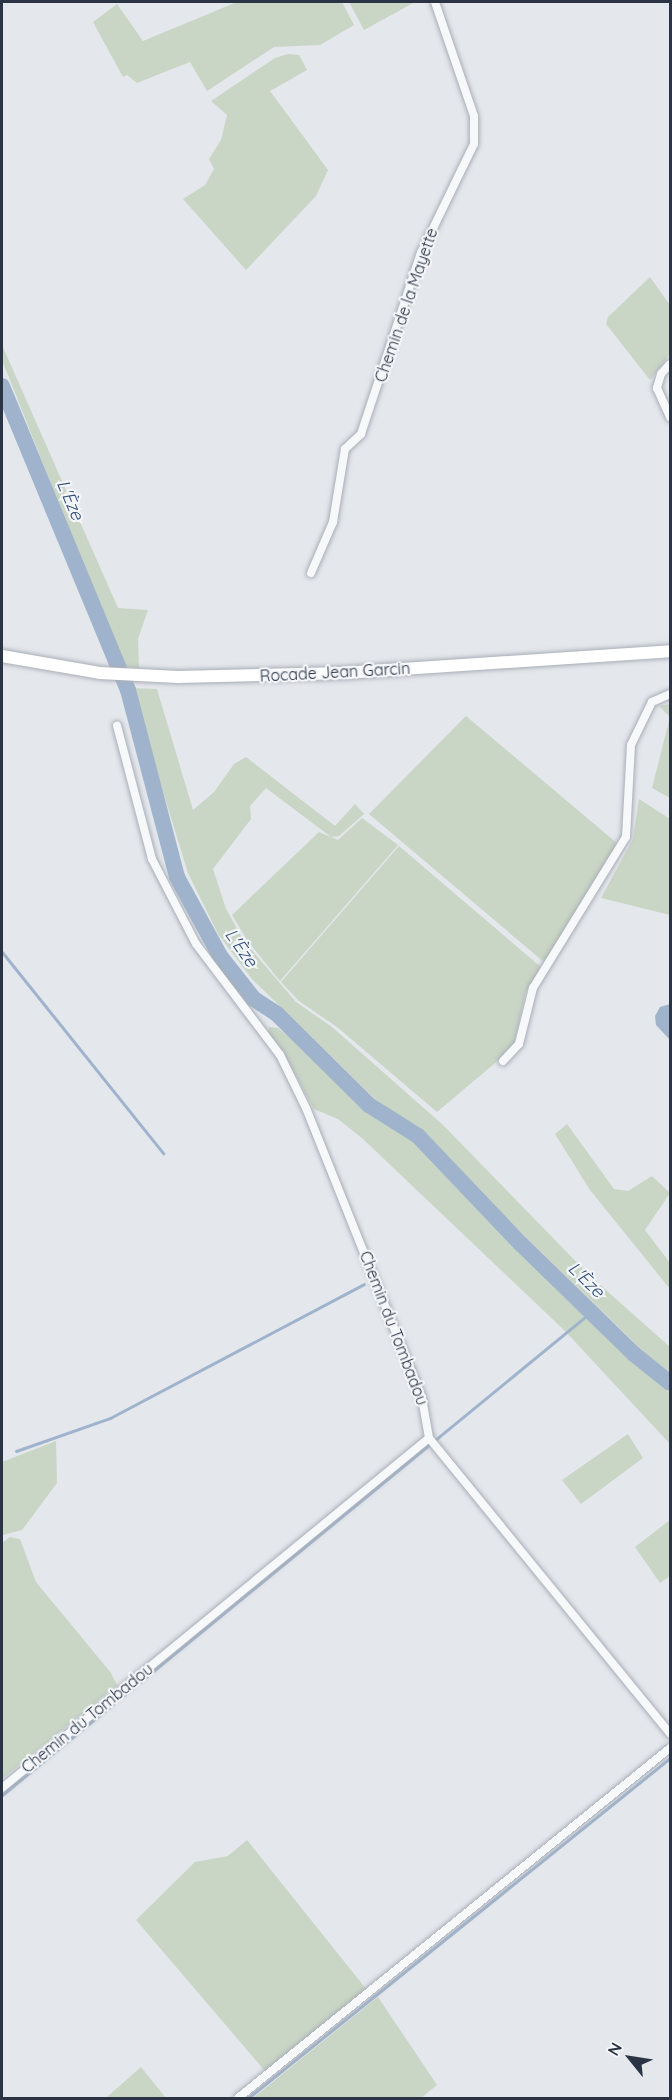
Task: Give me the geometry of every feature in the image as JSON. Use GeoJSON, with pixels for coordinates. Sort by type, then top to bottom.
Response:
{"type":"FeatureCollection","features":[{"type":"Feature","properties":{"kind":"main road","name":"Rocade Jean Garcin"},"geometry":{"type":"LineString","coordinates":[[2,656],[100,673],[178,678],[343,673],[670,651]]}},
{"type":"Feature","properties":{"kind":"street","name":"Chemin de la Mayette"},"geometry":{"type":"LineString","coordinates":[[311,573],[333,522],[345,448],[361,434],[421,254],[474,144],[474,116],[435,2]]}},
{"type":"Feature","properties":{"kind":"street"},"geometry":{"type":"LineString","coordinates":[[670,364],[661,374],[657,388],[670,417]]}},
{"type":"Feature","properties":{"kind":"street"},"geometry":{"type":"LineString","coordinates":[[503,1061],[519,1044],[533,988],[626,837],[631,745],[652,702],[670,694]]}},
{"type":"Feature","properties":{"kind":"street","name":"Chemin du Tombadou"},"geometry":{"type":"LineString","coordinates":[[2,1788],[429,1438],[422,1398],[306,1107],[280,1055],[196,944],[152,859],[117,726]]}},
{"type":"Feature","properties":{"kind":"street"},"geometry":{"type":"LineString","coordinates":[[429,1438],[670,1734]]}},
{"type":"Feature","properties":{"kind":"street"},"geometry":{"type":"LineString","coordinates":[[237,2098],[670,1748]]}},
{"type":"Feature","properties":{"kind":"green space"},"geometry":{"type":"Polygon","coordinates":[[[237,2],[342,2],[354,25],[320,45],[274,47],[207,91],[190,62],[137,83],[127,75],[123,77],[93,22],[117,4],[143,41],[237,2]]]}},
{"type":"Feature","properties":{"kind":"green space"},"geometry":{"type":"Polygon","coordinates":[[[349,2],[415,2],[364,30],[349,2]]]}},
{"type":"Feature","properties":{"kind":"green space"},"geometry":{"type":"Polygon","coordinates":[[[288,54],[299,55],[307,70],[270,91],[328,170],[316,196],[246,270],[183,199],[205,185],[214,169],[209,159],[221,140],[227,115],[211,101],[275,58],[288,54]]]}},
{"type":"Feature","properties":{"kind":"green space"},"geometry":{"type":"Polygon","coordinates":[[[650,277],[670,305],[670,354],[650,380],[606,324],[608,317],[650,277]]]}},
{"type":"Feature","properties":{"kind":"green space"},"geometry":{"type":"Polygon","coordinates":[[[2,345],[118,608],[148,610],[138,639],[139,668],[123,666],[2,360],[2,345]]]}},
{"type":"Feature","properties":{"kind":"green space"},"geometry":{"type":"Polygon","coordinates":[[[131,688],[157,689],[193,810],[214,792],[234,764],[246,757],[335,826],[355,804],[364,814],[339,836],[331,837],[266,788],[250,806],[251,819],[213,869],[226,909],[244,941],[296,1002],[332,1027],[443,1125],[589,1275],[670,1347],[670,1377],[417,1132],[374,1098],[252,979],[218,934],[188,873],[131,688]]]}},
{"type":"Feature","properties":{"kind":"green space"},"geometry":{"type":"Polygon","coordinates":[[[670,704],[670,717],[659,706],[670,704]]]}},
{"type":"Feature","properties":{"kind":"green space"},"geometry":{"type":"Polygon","coordinates":[[[466,716],[618,844],[545,963],[369,814],[466,716]]]}},
{"type":"Feature","properties":{"kind":"green space"},"geometry":{"type":"Polygon","coordinates":[[[670,717],[670,798],[652,788],[670,717]]]}},
{"type":"Feature","properties":{"kind":"green space"},"geometry":{"type":"Polygon","coordinates":[[[639,799],[670,819],[670,915],[601,898],[633,839],[639,799]]]}},
{"type":"Feature","properties":{"kind":"green space"},"geometry":{"type":"Polygon","coordinates":[[[362,818],[398,845],[280,981],[247,940],[232,915],[319,832],[338,840],[362,818]]]}},
{"type":"Feature","properties":{"kind":"green space"},"geometry":{"type":"Polygon","coordinates":[[[399,846],[542,968],[526,991],[513,1048],[437,1112],[337,1027],[299,1001],[281,982],[399,846]]]}},
{"type":"Feature","properties":{"kind":"green space"},"geometry":{"type":"Polygon","coordinates":[[[269,1027],[278,1028],[298,1044],[379,1119],[418,1139],[524,1254],[670,1393],[670,1444],[565,1331],[363,1139],[338,1119],[314,1109],[283,1051],[268,1032],[269,1027]]]}},
{"type":"Feature","properties":{"kind":"green space"},"geometry":{"type":"Polygon","coordinates":[[[567,1124],[614,1189],[628,1191],[652,1176],[670,1193],[645,1230],[670,1263],[670,1289],[590,1190],[555,1134],[567,1124]]]}},
{"type":"Feature","properties":{"kind":"green space"},"geometry":{"type":"Polygon","coordinates":[[[628,1434],[643,1458],[581,1504],[562,1480],[628,1434]]]}},
{"type":"Feature","properties":{"kind":"green space"},"geometry":{"type":"Polygon","coordinates":[[[56,1441],[57,1483],[22,1530],[3,1535],[2,1462],[56,1441]]]}},
{"type":"Feature","properties":{"kind":"green space"},"geometry":{"type":"Polygon","coordinates":[[[670,1520],[670,1576],[660,1583],[635,1547],[670,1520]]]}},
{"type":"Feature","properties":{"kind":"green space"},"geometry":{"type":"Polygon","coordinates":[[[10,1537],[20,1539],[36,1582],[111,1673],[117,1685],[2,1779],[2,1543],[10,1537]]]}},
{"type":"Feature","properties":{"kind":"green space"},"geometry":{"type":"Polygon","coordinates":[[[247,1840],[367,1990],[265,2071],[136,1920],[195,1862],[228,1856],[247,1840]]]}},
{"type":"Feature","properties":{"kind":"green space"},"geometry":{"type":"Polygon","coordinates":[[[378,1997],[437,2085],[421,2098],[253,2098],[378,1997]]]}},
{"type":"Feature","properties":{"kind":"green space"},"geometry":{"type":"Polygon","coordinates":[[[141,2067],[166,2098],[107,2097],[141,2067]]]}},
{"type":"Feature","properties":{"kind":"water"},"geometry":{"type":"Polygon","coordinates":[[[670,1004],[670,1040],[656,1025],[655,1016],[660,1007],[670,1004]]]}},
{"type":"Feature","properties":{"kind":"waterway","name":"L'Èze"},"geometry":{"type":"LineString","coordinates":[[2,386],[128,690],[177,877],[220,956],[254,999],[277,1014],[369,1105],[418,1136],[521,1244],[634,1354],[670,1383]]}},
{"type":"Feature","properties":{"kind":"waterway"},"geometry":{"type":"LineString","coordinates":[[2,952],[163,1153]]}},
{"type":"Feature","properties":{"kind":"waterway"},"geometry":{"type":"LineString","coordinates":[[16,1451],[110,1418],[364,1284]]}},
{"type":"Feature","properties":{"kind":"waterway"},"geometry":{"type":"LineString","coordinates":[[2,1795],[591,1312]]}},
{"type":"Feature","properties":{"kind":"waterway"},"geometry":{"type":"LineString","coordinates":[[248,2098],[670,1758]]}}]}
